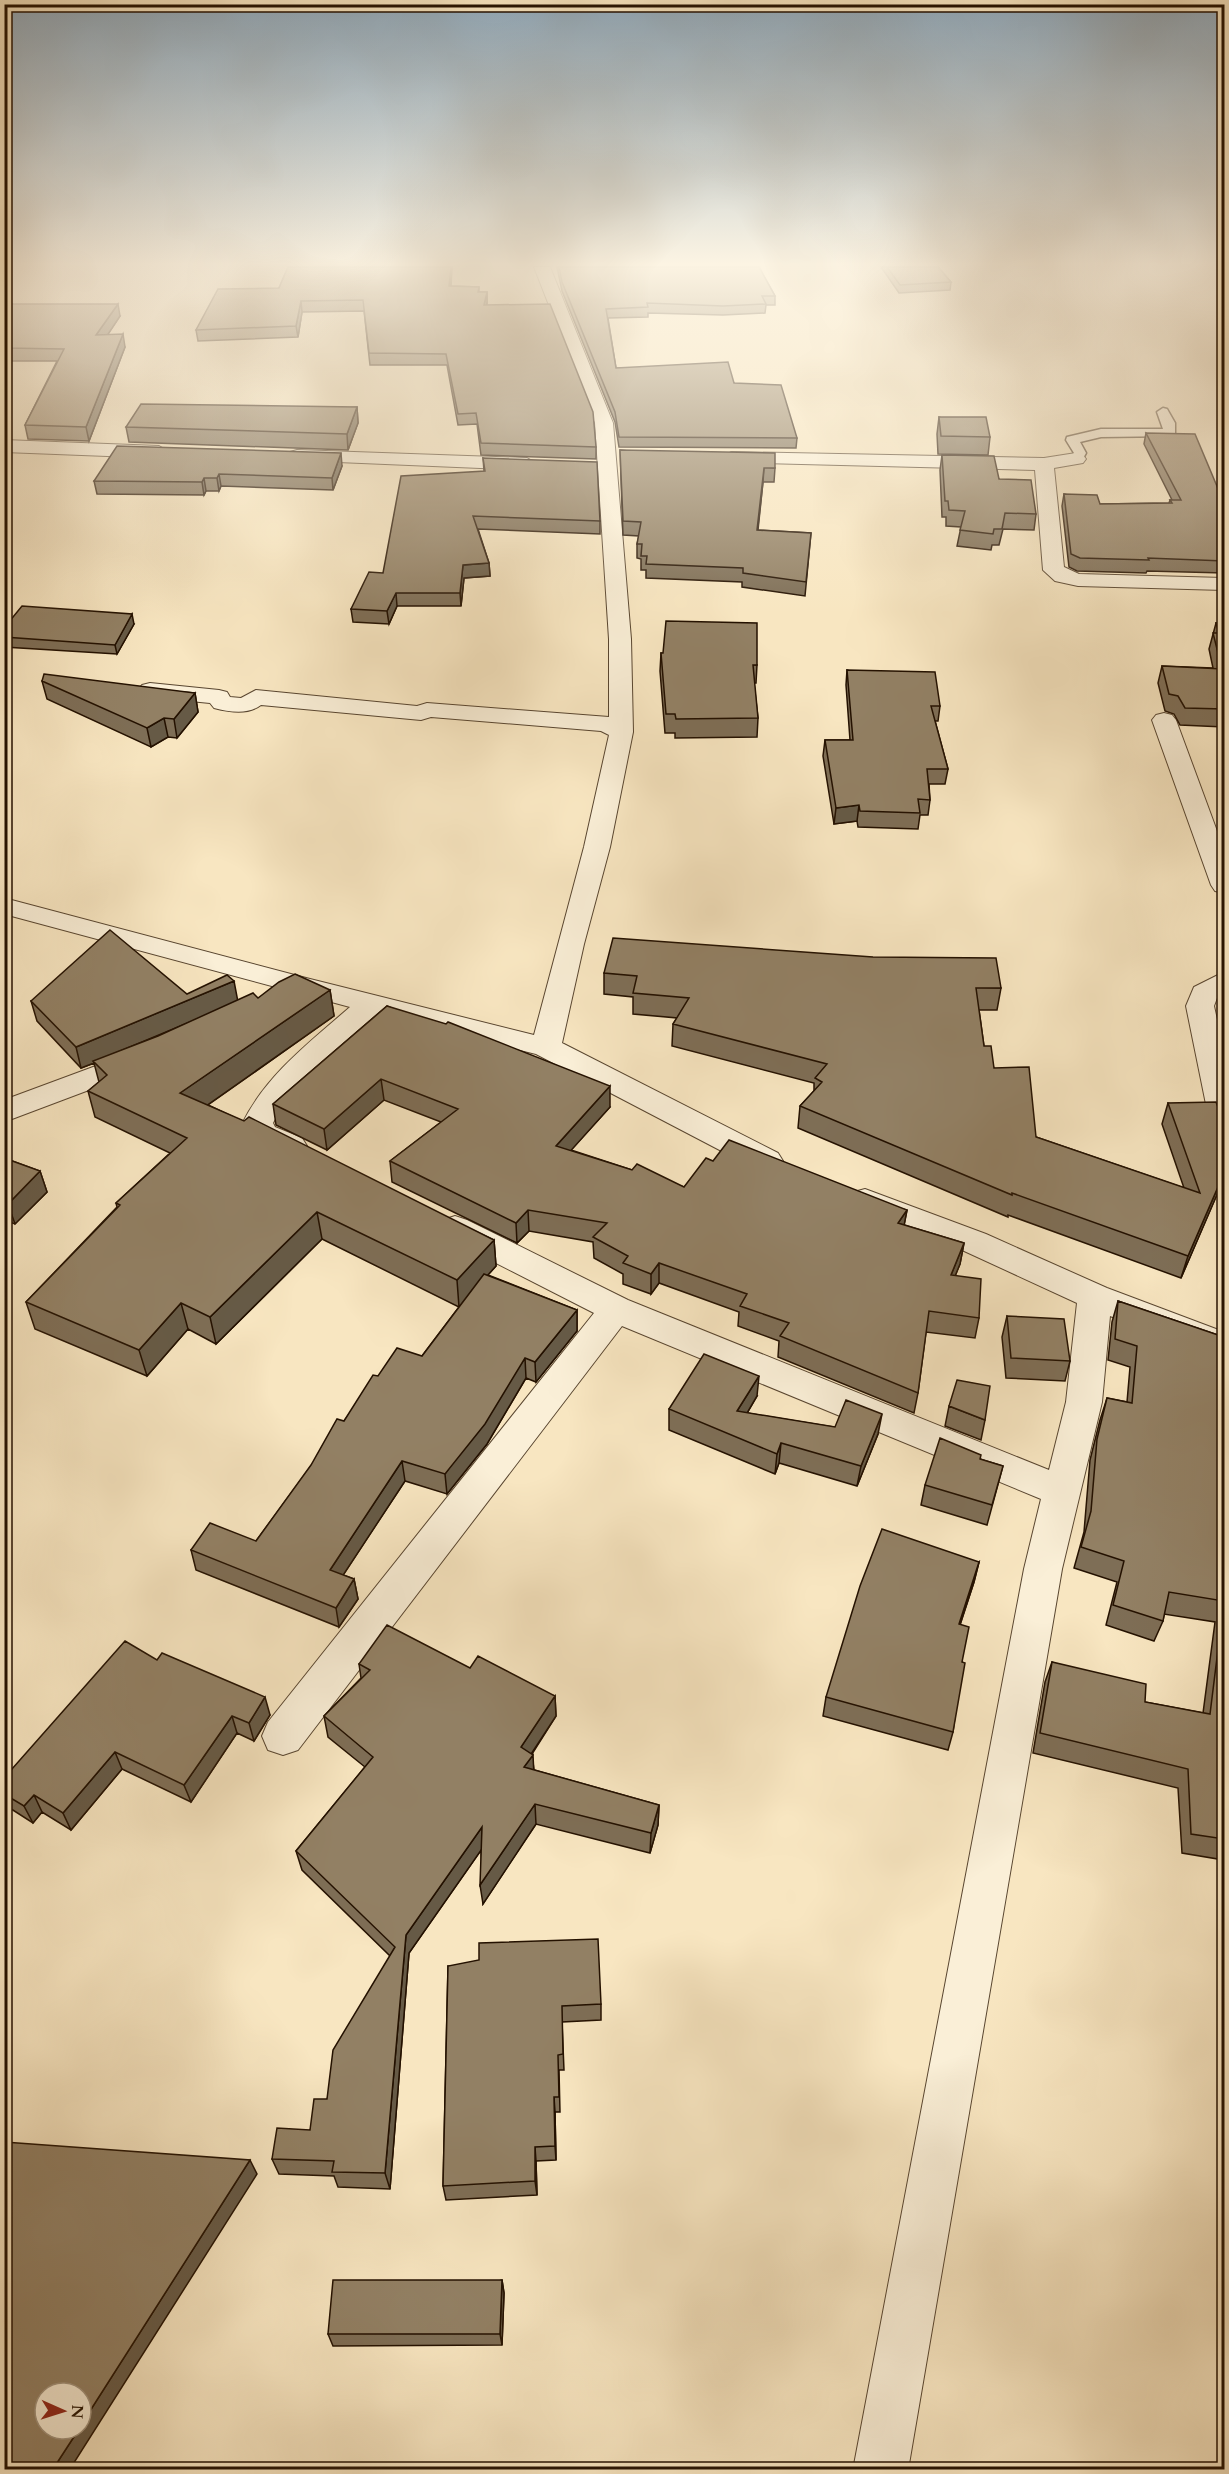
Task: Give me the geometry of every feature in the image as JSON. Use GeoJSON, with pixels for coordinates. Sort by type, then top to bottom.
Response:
{"type":"FeatureCollection","features":[{"type":"Feature","properties":{"kind":"street"},"geometry":{"type":"LineString","coordinates":[[546,1047],[570,944],[597,847],[621,732],[620,639],[612,556],[608,461],[604,423],[589,382]]}},
{"type":"Feature","properties":{"kind":"street"},"geometry":{"type":"LineString","coordinates":[[4,446],[182,453]]}},
{"type":"Feature","properties":{"kind":"street"},"geometry":{"type":"LineString","coordinates":[[276,456],[548,465]]}},
{"type":"Feature","properties":{"kind":"street"},"geometry":{"type":"LineString","coordinates":[[584,466],[632,456]]}},
{"type":"Feature","properties":{"kind":"street"},"geometry":{"type":"LineString","coordinates":[[714,457],[1044,464],[1076,459]]}},
{"type":"Feature","properties":{"kind":"street"},"geometry":{"type":"LineString","coordinates":[[1044,464],[1054,570],[1063,576],[1078,580],[1224,584]]}},
{"type":"Feature","properties":{"kind":"street"},"geometry":{"type":"LineString","coordinates":[[129,688],[219,697],[222,703],[230,704],[246,705],[256,697],[421,713],[427,710],[607,724],[621,732]]}},
{"type":"Feature","properties":{"kind":"street"},"geometry":{"type":"LineString","coordinates":[[1164,720],[1224,885]]}},
{"type":"Feature","properties":{"kind":"street"},"geometry":{"type":"LineString","coordinates":[[4,906],[371,1004],[546,1047],[791,1172]]}},
{"type":"Feature","properties":{"kind":"street"},"geometry":{"type":"LineString","coordinates":[[1224,981],[1204,993],[1200,1006],[1224,1119]]}},
{"type":"Feature","properties":{"kind":"street"},"geometry":{"type":"LineString","coordinates":[[259,1005],[302,986]]}},
{"type":"Feature","properties":{"kind":"street"},"geometry":{"type":"LineString","coordinates":[[315,1158],[264,1134],[257,1124],[262,1110],[278,1091],[371,1004]]}},
{"type":"Feature","properties":{"kind":"street"},"geometry":{"type":"LineString","coordinates":[[4,1112],[163,1049]]}},
{"type":"Feature","properties":{"kind":"street"},"geometry":{"type":"LineString","coordinates":[[834,1188],[974,1242],[1095,1297],[1224,1346]]}},
{"type":"Feature","properties":{"kind":"street"},"geometry":{"type":"LineString","coordinates":[[428,1214],[616,1309],[1061,1491]]}},
{"type":"Feature","properties":{"kind":"street"},"geometry":{"type":"LineString","coordinates":[[880,2469],[1043,1569],[1084,1402],[1095,1297]]}},
{"type":"Feature","properties":{"kind":"street"},"geometry":{"type":"LineString","coordinates":[[283,1736],[616,1309]]}},
{"type":"Feature","properties":{"kind":"lane"},"geometry":{"type":"LineString","coordinates":[[1076,459],[1080,453],[1072,440],[1101,433],[1170,433],[1169,423],[1163,412]]}},
{"type":"Feature","properties":{"kind":"building"},"geometry":{"type":"Polygon","coordinates":[[[47,382],[104,382],[86,427],[25,425],[47,382]]]}},
{"type":"Feature","properties":{"kind":"building"},"geometry":{"type":"Polygon","coordinates":[[[452,382],[581,382],[593,412],[596,447],[481,443],[476,413],[458,414],[452,382]]]}},
{"type":"Feature","properties":{"kind":"building"},"geometry":{"type":"Polygon","coordinates":[[[603,382],[734,382],[781,385],[797,438],[619,437],[615,412],[603,382]]]}},
{"type":"Feature","properties":{"kind":"building"},"geometry":{"type":"Polygon","coordinates":[[[141,404],[357,407],[347,434],[126,427],[141,404]]]}},
{"type":"Feature","properties":{"kind":"building"},"geometry":{"type":"Polygon","coordinates":[[[939,417],[986,417],[990,437],[941,436],[939,417]]]}},
{"type":"Feature","properties":{"kind":"building"},"geometry":{"type":"Polygon","coordinates":[[[1146,433],[1195,434],[1224,503],[1224,509],[1222,509],[1224,513],[1224,561],[1080,558],[1071,554],[1064,494],[1097,495],[1100,504],[1172,503],[1170,500],[1181,500],[1146,433]]]}},
{"type":"Feature","properties":{"kind":"building"},"geometry":{"type":"Polygon","coordinates":[[[117,446],[341,453],[332,478],[219,474],[217,478],[204,478],[202,482],[94,481],[117,446]]]}},
{"type":"Feature","properties":{"kind":"building"},"geometry":{"type":"Polygon","coordinates":[[[620,450],[775,453],[775,468],[764,468],[757,530],[811,533],[806,582],[743,573],[743,568],[646,564],[647,556],[641,556],[642,544],[637,544],[641,522],[623,521],[620,450]]]}},
{"type":"Feature","properties":{"kind":"building"},"geometry":{"type":"Polygon","coordinates":[[[942,455],[994,456],[999,479],[1031,480],[1036,514],[1005,513],[1002,529],[994,529],[993,534],[960,530],[965,511],[949,510],[948,501],[945,501],[942,455]]]}},
{"type":"Feature","properties":{"kind":"building"},"geometry":{"type":"Polygon","coordinates":[[[483,458],[597,462],[600,521],[473,516],[489,563],[463,565],[460,593],[396,593],[387,611],[351,609],[369,572],[383,573],[401,476],[485,471],[483,458]]]}},
{"type":"Feature","properties":{"kind":"building"},"geometry":{"type":"Polygon","coordinates":[[[22,606],[132,614],[115,645],[4,637],[4,628],[22,606]]]}},
{"type":"Feature","properties":{"kind":"building"},"geometry":{"type":"Polygon","coordinates":[[[666,621],[757,623],[757,665],[753,665],[758,718],[676,719],[675,714],[666,714],[661,653],[663,653],[666,621]]]}},
{"type":"Feature","properties":{"kind":"building"},"geometry":{"type":"Polygon","coordinates":[[[1216,623],[1224,624],[1224,709],[1185,708],[1178,696],[1169,694],[1162,666],[1222,669],[1213,633],[1219,633],[1216,623]]]}},
{"type":"Feature","properties":{"kind":"building"},"geometry":{"type":"Polygon","coordinates":[[[847,670],[935,672],[940,706],[931,706],[948,769],[927,769],[930,800],[918,799],[920,813],[860,811],[859,805],[836,808],[825,740],[853,740],[847,670]]]}},
{"type":"Feature","properties":{"kind":"building"},"geometry":{"type":"Polygon","coordinates":[[[44,674],[195,693],[174,719],[164,718],[147,728],[42,681],[44,674]]]}},
{"type":"Feature","properties":{"kind":"building"},"geometry":{"type":"Polygon","coordinates":[[[110,930],[187,994],[227,975],[234,981],[76,1047],[31,1001],[110,930]]]}},
{"type":"Feature","properties":{"kind":"building"},"geometry":{"type":"Polygon","coordinates":[[[613,938],[873,957],[996,958],[1001,988],[976,988],[984,1046],[991,1046],[994,1068],[1029,1067],[1036,1137],[1200,1193],[1168,1103],[1216,1102],[1224,1123],[1224,1173],[1188,1256],[1012,1193],[1012,1195],[800,1106],[822,1082],[815,1078],[827,1064],[673,1024],[689,998],[633,993],[637,976],[604,973],[613,938]]]}},
{"type":"Feature","properties":{"kind":"building"},"geometry":{"type":"Polygon","coordinates":[[[295,974],[330,990],[180,1093],[244,1121],[249,1117],[494,1240],[457,1280],[317,1212],[210,1317],[181,1303],[139,1350],[26,1302],[120,1205],[116,1203],[187,1138],[88,1091],[107,1075],[93,1061],[158,1036],[253,993],[258,998],[279,982],[295,974]]]}},
{"type":"Feature","properties":{"kind":"building"},"geometry":{"type":"Polygon","coordinates":[[[387,1006],[446,1024],[448,1022],[610,1086],[556,1146],[632,1170],[637,1164],[684,1187],[706,1158],[713,1161],[729,1140],[907,1210],[898,1223],[964,1243],[951,1275],[981,1279],[979,1318],[929,1311],[918,1393],[780,1336],[789,1323],[740,1306],[747,1294],[659,1263],[651,1274],[623,1263],[628,1256],[593,1237],[607,1223],[528,1210],[516,1223],[390,1161],[458,1109],[381,1079],[324,1129],[273,1104],[387,1006]]]}},
{"type":"Feature","properties":{"kind":"building"},"geometry":{"type":"Polygon","coordinates":[[[4,1158],[40,1171],[8,1204],[4,1202],[4,1158]]]}},
{"type":"Feature","properties":{"kind":"building"},"geometry":{"type":"Polygon","coordinates":[[[484,1274],[577,1310],[535,1362],[525,1358],[485,1424],[445,1474],[402,1461],[330,1570],[354,1579],[336,1608],[191,1550],[210,1523],[256,1541],[311,1465],[337,1419],[344,1421],[373,1375],[378,1376],[397,1348],[422,1356],[484,1274]]]}},
{"type":"Feature","properties":{"kind":"building"},"geometry":{"type":"Polygon","coordinates":[[[1118,1301],[1224,1337],[1224,1601],[1169,1592],[1163,1621],[1113,1605],[1124,1561],[1081,1547],[1091,1511],[1097,1439],[1107,1398],[1132,1403],[1137,1346],[1115,1339],[1118,1301]]]}},
{"type":"Feature","properties":{"kind":"building"},"geometry":{"type":"Polygon","coordinates":[[[1007,1316],[1064,1319],[1070,1361],[1011,1358],[1007,1316]]]}},
{"type":"Feature","properties":{"kind":"building"},"geometry":{"type":"Polygon","coordinates":[[[704,1354],[759,1376],[737,1411],[835,1427],[846,1400],[882,1414],[861,1466],[781,1443],[777,1454],[669,1409],[704,1354]]]}},
{"type":"Feature","properties":{"kind":"building"},"geometry":{"type":"Polygon","coordinates":[[[957,1380],[990,1386],[985,1420],[949,1406],[957,1380]]]}},
{"type":"Feature","properties":{"kind":"building"},"geometry":{"type":"Polygon","coordinates":[[[940,1438],[981,1455],[980,1459],[1003,1466],[992,1505],[925,1485],[940,1438]]]}},
{"type":"Feature","properties":{"kind":"building"},"geometry":{"type":"Polygon","coordinates":[[[882,1529],[979,1562],[959,1624],[969,1627],[953,1732],[826,1697],[860,1586],[882,1529]]]}},
{"type":"Feature","properties":{"kind":"building"},"geometry":{"type":"Polygon","coordinates":[[[1224,1601],[1224,1839],[1191,1834],[1188,1769],[1040,1733],[1052,1662],[1146,1684],[1145,1702],[1210,1714],[1224,1601]]]}},
{"type":"Feature","properties":{"kind":"building"},"geometry":{"type":"Polygon","coordinates":[[[387,1625],[470,1668],[478,1656],[555,1696],[521,1747],[533,1755],[524,1767],[659,1805],[651,1833],[535,1804],[480,1885],[482,1827],[406,1935],[385,2173],[332,2172],[334,2161],[272,2159],[277,2128],[310,2130],[314,2099],[327,2099],[333,2050],[395,1947],[296,1851],[373,1757],[324,1716],[370,1670],[359,1664],[387,1625]]]}},
{"type":"Feature","properties":{"kind":"building"},"geometry":{"type":"Polygon","coordinates":[[[125,1641],[157,1660],[162,1653],[265,1697],[249,1723],[232,1716],[184,1785],[115,1752],[63,1813],[34,1795],[24,1806],[4,1794],[4,1778],[125,1641]]]}},
{"type":"Feature","properties":{"kind":"building"},"geometry":{"type":"Polygon","coordinates":[[[598,1939],[601,2004],[562,2006],[563,2054],[558,2055],[559,2097],[554,2097],[555,2146],[535,2147],[535,2181],[443,2186],[448,1966],[479,1960],[479,1943],[598,1939]]]}},
{"type":"Feature","properties":{"kind":"building"},"geometry":{"type":"Polygon","coordinates":[[[4,2142],[250,2160],[93,2406],[93,2381],[33,2381],[33,2441],[71,2441],[53,2469],[4,2469],[4,2142]]]}},
{"type":"Feature","properties":{"kind":"building"},"geometry":{"type":"Polygon","coordinates":[[[333,2280],[502,2280],[500,2334],[328,2334],[333,2280]]]}}]}
